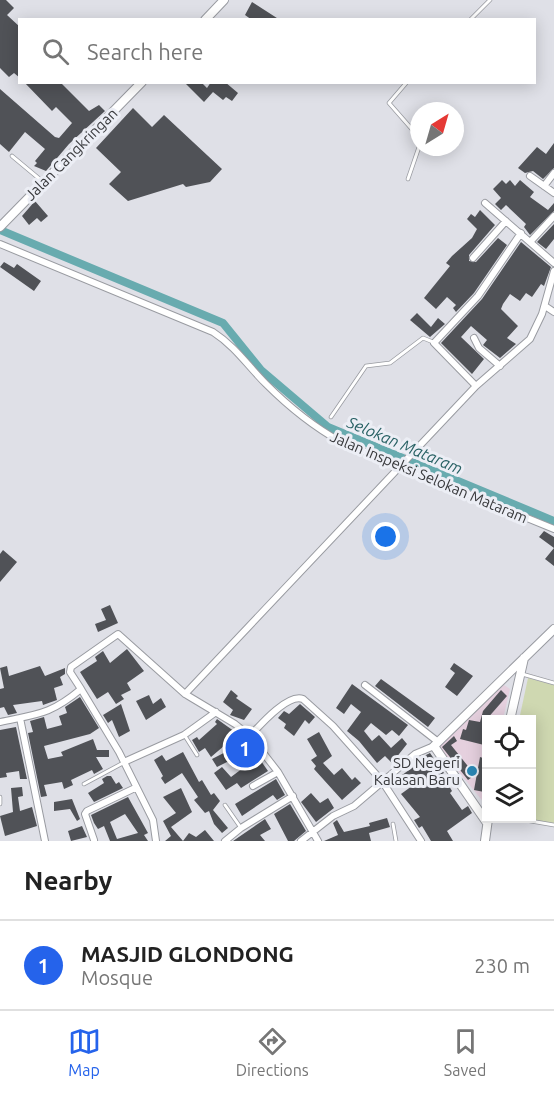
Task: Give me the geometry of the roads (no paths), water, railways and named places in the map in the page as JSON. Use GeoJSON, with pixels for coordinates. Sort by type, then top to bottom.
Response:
{"type":"FeatureCollection","features":[{"type":"Feature","properties":{"kind":"main road"},"geometry":{"type":"LineString","coordinates":[[207,18],[224,0]]}},
{"type":"Feature","properties":{"kind":"main road","name":"Jalan Cangkringan"},"geometry":{"type":"LineString","coordinates":[[1,226],[140,84]]}},
{"type":"Feature","properties":{"kind":"main road"},"geometry":{"type":"LineString","coordinates":[[482,814],[435,743],[554,629]]}},
{"type":"Feature","properties":{"kind":"main road"},"geometry":{"type":"LineString","coordinates":[[511,715],[524,657]]}},
{"type":"Feature","properties":{"kind":"main road"},"geometry":{"type":"LineString","coordinates":[[485,841],[487,823]]}},
{"type":"Feature","properties":{"kind":"street"},"geometry":{"type":"LineString","coordinates":[[544,186],[554,173]]}},
{"type":"Feature","properties":{"kind":"street"},"geometry":{"type":"LineString","coordinates":[[530,176],[554,193]]}},
{"type":"Feature","properties":{"kind":"street"},"geometry":{"type":"LineString","coordinates":[[485,203],[554,263]]}},
{"type":"Feature","properties":{"kind":"street"},"geometry":{"type":"LineString","coordinates":[[531,241],[554,216]]}},
{"type":"Feature","properties":{"kind":"street"},"geometry":{"type":"LineString","coordinates":[[473,258],[506,220]]}},
{"type":"Feature","properties":{"kind":"street"},"geometry":{"type":"LineString","coordinates":[[476,386],[434,343],[478,296],[521,233]]}},
{"type":"Feature","properties":{"kind":"street","name":"Jalan Inspeksi Selokan Mataram"},"geometry":{"type":"LineString","coordinates":[[0,244],[213,332],[240,354],[254,371],[313,425],[329,436],[402,464],[554,529]]}},
{"type":"Feature","properties":{"kind":"street"},"geometry":{"type":"LineString","coordinates":[[185,694],[476,386],[530,339],[545,306],[554,272]]}},
{"type":"Feature","properties":{"kind":"street"},"geometry":{"type":"LineString","coordinates":[[545,306],[554,312]]}},
{"type":"Feature","properties":{"kind":"street"},"geometry":{"type":"LineString","coordinates":[[474,338],[479,348],[500,366]]}},
{"type":"Feature","properties":{"kind":"street"},"geometry":{"type":"LineString","coordinates":[[156,841],[153,820],[124,762],[70,672],[71,667],[118,634],[185,694],[250,736],[278,772],[318,841]]}},
{"type":"Feature","properties":{"kind":"street"},"geometry":{"type":"LineString","coordinates":[[301,841],[333,816],[354,806],[415,754],[435,743],[365,685]]}},
{"type":"Feature","properties":{"kind":"street"},"geometry":{"type":"LineString","coordinates":[[0,722],[48,712],[81,689]]}},
{"type":"Feature","properties":{"kind":"street"},"geometry":{"type":"LineString","coordinates":[[250,736],[268,717],[292,698],[300,697],[333,726],[382,781],[421,841]]}},
{"type":"Feature","properties":{"kind":"street"},"geometry":{"type":"LineString","coordinates":[[124,762],[183,735],[216,712]]}},
{"type":"Feature","properties":{"kind":"street"},"geometry":{"type":"LineString","coordinates":[[20,718],[45,841]]}},
{"type":"Feature","properties":{"kind":"street"},"geometry":{"type":"LineString","coordinates":[[253,786],[278,772]]}},
{"type":"Feature","properties":{"kind":"street"},"geometry":{"type":"LineString","coordinates":[[94,840],[85,814],[87,811],[135,788]]}},
{"type":"Feature","properties":{"kind":"street"},"geometry":{"type":"LineString","coordinates":[[225,841],[241,828],[293,796]]}},
{"type":"Feature","properties":{"kind":"lane"},"geometry":{"type":"LineString","coordinates":[[472,18],[490,0]]}},
{"type":"Feature","properties":{"kind":"lane"},"geometry":{"type":"LineString","coordinates":[[405,84],[389,104],[410,127]]}},
{"type":"Feature","properties":{"kind":"lane"},"geometry":{"type":"LineString","coordinates":[[12,156],[43,182]]}},
{"type":"Feature","properties":{"kind":"lane"},"geometry":{"type":"LineString","coordinates":[[408,179],[415,156]]}},
{"type":"Feature","properties":{"kind":"lane"},"geometry":{"type":"LineString","coordinates":[[331,417],[366,366],[390,363],[423,338],[434,343]]}},
{"type":"Feature","properties":{"kind":"lane"},"geometry":{"type":"LineString","coordinates":[[520,674],[554,683]]}},
{"type":"Feature","properties":{"kind":"lane"},"geometry":{"type":"LineString","coordinates":[[183,735],[197,755]]}},
{"type":"Feature","properties":{"kind":"lane"},"geometry":{"type":"LineString","coordinates":[[84,784],[124,762]]}},
{"type":"Feature","properties":{"kind":"lane"},"geometry":{"type":"LineString","coordinates":[[0,797],[0,804]]}},
{"type":"Feature","properties":{"kind":"lane"},"geometry":{"type":"LineString","coordinates":[[225,805],[241,828]]}},
{"type":"Feature","properties":{"kind":"lane"},"geometry":{"type":"LineString","coordinates":[[536,822],[554,825]]}},
{"type":"Feature","properties":{"kind":"lane"},"geometry":{"type":"LineString","coordinates":[[393,824],[396,841]]}},
{"type":"Feature","properties":{"kind":"waterway","name":"Selokan Mataram"},"geometry":{"type":"LineString","coordinates":[[0,230],[223,323],[261,370],[328,427],[554,521]]}},
{"type":"Feature","properties":{"kind":"place","name":"MASJID GLONDONG"},"geometry":{"type":"Point","coordinates":[245,748]}},
{"type":"Feature","properties":{"kind":"place","name":"SD Negeri Kalasan Baru"},"geometry":{"type":"Point","coordinates":[472,771]}}]}
